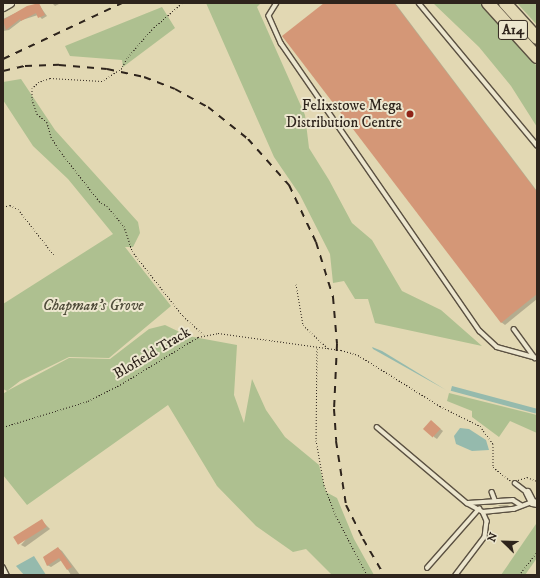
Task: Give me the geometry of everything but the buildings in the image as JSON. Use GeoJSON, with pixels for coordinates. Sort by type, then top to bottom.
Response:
{"type":"FeatureCollection","features":[{"type":"Feature","properties":{"kind":"highway","name":"A14"},"geometry":{"type":"LineString","coordinates":[[488,3],[537,57]]}},
{"type":"Feature","properties":{"kind":"highway","name":"A14"},"geometry":{"type":"LineString","coordinates":[[505,3],[537,38]]}},
{"type":"Feature","properties":{"kind":"street"},"geometry":{"type":"LineString","coordinates":[[3,7],[10,3]]}},
{"type":"Feature","properties":{"kind":"street"},"geometry":{"type":"LineString","coordinates":[[527,492],[534,503]]}},
{"type":"Feature","properties":{"kind":"lane"},"geometry":{"type":"LineString","coordinates":[[277,3],[269,16],[281,43],[480,331],[497,347],[536,358]]}},
{"type":"Feature","properties":{"kind":"lane"},"geometry":{"type":"LineString","coordinates":[[419,3],[537,145]]}},
{"type":"Feature","properties":{"kind":"lane"},"geometry":{"type":"LineString","coordinates":[[514,329],[536,358]]}},
{"type":"Feature","properties":{"kind":"lane"},"geometry":{"type":"LineString","coordinates":[[377,427],[467,503],[483,512],[487,521],[485,537],[456,575]]}},
{"type":"Feature","properties":{"kind":"lane"},"geometry":{"type":"LineString","coordinates":[[515,483],[527,492]]}},
{"type":"Feature","properties":{"kind":"lane"},"geometry":{"type":"LineString","coordinates":[[492,492],[495,500]]}},
{"type":"Feature","properties":{"kind":"lane"},"geometry":{"type":"LineString","coordinates":[[467,503],[513,500],[521,505]]}},
{"type":"Feature","properties":{"kind":"lane"},"geometry":{"type":"LineString","coordinates":[[483,512],[514,509],[521,505],[534,503]]}},
{"type":"Feature","properties":{"kind":"lane"},"geometry":{"type":"LineString","coordinates":[[427,568],[479,509]]}},
{"type":"Feature","properties":{"kind":"lane"},"geometry":{"type":"LineString","coordinates":[[3,567],[7,575]]}},
{"type":"Feature","properties":{"kind":"path"},"geometry":{"type":"LineString","coordinates":[[182,3],[168,12],[127,58],[122,68],[102,81],[50,78],[39,82],[32,88],[32,99],[37,114],[47,122],[51,137],[60,151],[99,201],[107,206],[124,226],[132,251],[183,316],[198,327],[203,334]]}},
{"type":"Feature","properties":{"kind":"path"},"geometry":{"type":"LineString","coordinates":[[3,207],[10,205],[18,209],[54,255]]}},
{"type":"Feature","properties":{"kind":"path"},"geometry":{"type":"LineString","coordinates":[[296,284],[303,325],[328,348]]}},
{"type":"Feature","properties":{"kind":"path","name":"Blofield Track"},"geometry":{"type":"LineString","coordinates":[[3,427],[76,406],[100,396],[203,334],[218,333],[328,348],[358,355],[440,406],[480,426],[493,444],[493,467],[515,483]]}},
{"type":"Feature","properties":{"kind":"path"},"geometry":{"type":"LineString","coordinates":[[317,347],[315,359],[316,440],[324,485],[336,516],[366,575]]}},
{"type":"Feature","properties":{"kind":"path"},"geometry":{"type":"LineString","coordinates":[[515,483],[522,478],[537,481]]}},
{"type":"Feature","properties":{"kind":"path"},"geometry":{"type":"LineString","coordinates":[[519,575],[537,552]]}},
{"type":"Feature","properties":{"kind":"green space"},"geometry":{"type":"Polygon","coordinates":[[[206,3],[261,3],[257,7],[305,115],[309,148],[329,180],[352,223],[372,240],[402,291],[441,310],[482,346],[375,323],[368,299],[355,299],[344,281],[333,283],[330,254],[300,195],[274,157],[206,3]]]}},
{"type":"Feature","properties":{"kind":"green space"},"geometry":{"type":"Polygon","coordinates":[[[433,3],[480,3],[537,66],[537,127],[511,86],[479,47],[433,3]]]}},
{"type":"Feature","properties":{"kind":"green space"},"geometry":{"type":"Polygon","coordinates":[[[517,3],[537,3],[537,25],[517,3]]]}},
{"type":"Feature","properties":{"kind":"green space"},"geometry":{"type":"Polygon","coordinates":[[[162,7],[175,28],[123,67],[122,60],[70,56],[65,46],[162,7]]]}},
{"type":"Feature","properties":{"kind":"green space","name":"Chapman's Grove"},"geometry":{"type":"Polygon","coordinates":[[[21,79],[55,130],[138,222],[140,233],[133,247],[125,247],[171,306],[109,358],[69,357],[20,381],[7,391],[3,389],[3,304],[113,234],[68,179],[33,146],[3,100],[3,82],[21,79]]]}},
{"type":"Feature","properties":{"kind":"green space"},"geometry":{"type":"Polygon","coordinates":[[[165,325],[188,336],[237,345],[234,395],[244,423],[252,379],[266,410],[285,437],[319,465],[326,492],[337,498],[354,539],[374,575],[332,575],[306,549],[293,552],[256,526],[217,486],[168,405],[27,505],[3,475],[3,394],[69,358],[110,359],[149,329],[165,325]]]}},
{"type":"Feature","properties":{"kind":"green space"},"geometry":{"type":"Polygon","coordinates":[[[449,393],[537,415],[537,433],[510,421],[499,437],[472,417],[472,411],[447,401],[449,393]]]}},
{"type":"Feature","properties":{"kind":"green space"},"geometry":{"type":"Polygon","coordinates":[[[536,524],[537,558],[525,575],[501,575],[536,524]]]}},
{"type":"Feature","properties":{"kind":"water"},"geometry":{"type":"Polygon","coordinates":[[[372,347],[382,351],[446,390],[373,349],[372,347]]]}},
{"type":"Feature","properties":{"kind":"water"},"geometry":{"type":"Polygon","coordinates":[[[452,386],[537,409],[536,414],[451,391],[452,386]]]}},
{"type":"Feature","properties":{"kind":"water"},"geometry":{"type":"Polygon","coordinates":[[[460,428],[469,429],[486,440],[489,450],[472,451],[456,444],[454,436],[460,428]]]}},
{"type":"Feature","properties":{"kind":"water"},"geometry":{"type":"Polygon","coordinates":[[[34,556],[46,575],[24,575],[16,566],[34,556]]]}},
{"type":"Feature","properties":{"kind":"railway"},"geometry":{"type":"LineString","coordinates":[[3,59],[122,3]]}},
{"type":"Feature","properties":{"kind":"railway"},"geometry":{"type":"LineString","coordinates":[[3,71],[25,66],[59,65],[107,69],[144,77],[175,89],[208,107],[248,139],[289,185],[316,242],[333,297],[337,344],[334,409],[336,441],[346,505],[363,539],[384,575]]}},
{"type":"Feature","properties":{"kind":"place","name":"Felixstowe Mega Distribution Centre"},"geometry":{"type":"Point","coordinates":[410,114]}}]}
